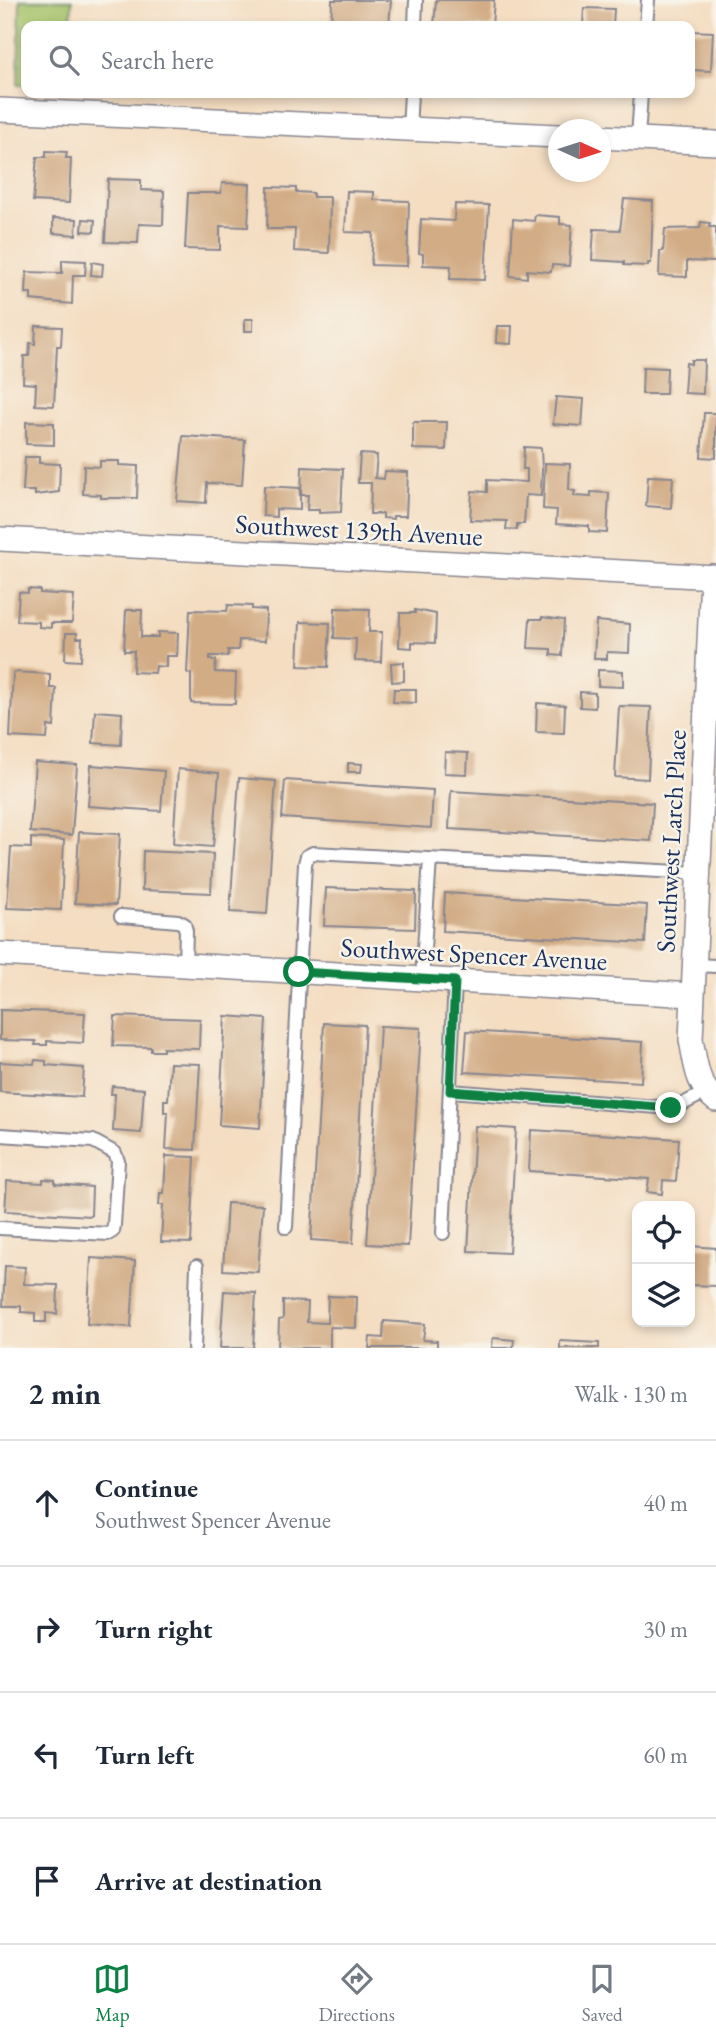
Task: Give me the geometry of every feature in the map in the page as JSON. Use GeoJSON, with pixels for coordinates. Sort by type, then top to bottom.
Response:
{"type":"FeatureCollection","features":[{"type":"Feature","properties":{"kind":"street"},"geometry":{"type":"LineString","coordinates":[[0,110],[548,136]]}},
{"type":"Feature","properties":{"kind":"street"},"geometry":{"type":"LineString","coordinates":[[611,137],[716,143]]}},
{"type":"Feature","properties":{"kind":"street","name":"Southwest 139th Avenue"},"geometry":{"type":"LineString","coordinates":[[0,540],[714,577]]}},
{"type":"Feature","properties":{"kind":"street","name":"Southwest Larch Place"},"geometry":{"type":"LineString","coordinates":[[711,1096],[699,1079],[691,1040],[692,995],[705,965],[698,873],[714,577]]}},
{"type":"Feature","properties":{"kind":"street","name":"Southwest Spencer Avenue"},"geometry":{"type":"LineString","coordinates":[[0,954],[692,995]]}},
{"type":"Feature","properties":{"kind":"lane"},"geometry":{"type":"LineString","coordinates":[[415,21],[416,0]]}},
{"type":"Feature","properties":{"kind":"lane"},"geometry":{"type":"LineString","coordinates":[[646,21],[648,0]]}},
{"type":"Feature","properties":{"kind":"lane"},"geometry":{"type":"LineString","coordinates":[[410,130],[411,98]]}},
{"type":"Feature","properties":{"kind":"lane"},"geometry":{"type":"LineString","coordinates":[[638,138],[641,98]]}},
{"type":"Feature","properties":{"kind":"lane"},"geometry":{"type":"LineString","coordinates":[[286,1227],[307,856],[313,853],[698,873]]}},
{"type":"Feature","properties":{"kind":"lane"},"geometry":{"type":"LineString","coordinates":[[422,979],[430,859]]}},
{"type":"Feature","properties":{"kind":"lane"},"geometry":{"type":"LineString","coordinates":[[121,916],[178,921],[184,924],[185,965]]}},
{"type":"Feature","properties":{"kind":"lane"},"geometry":{"type":"LineString","coordinates":[[443,1233],[455,981]]}},
{"type":"Feature","properties":{"kind":"lane"},"geometry":{"type":"LineString","coordinates":[[450,1091],[671,1108],[711,1096]]}},
{"type":"Feature","properties":{"kind":"lane"},"geometry":{"type":"LineString","coordinates":[[0,1135],[93,1141],[115,1153],[118,1161],[114,1225],[113,1231],[108,1234],[0,1228]]}},
{"type":"Feature","properties":{"kind":"lane"},"geometry":{"type":"LineString","coordinates":[[194,1348],[197,1266]]}},
{"type":"Feature","properties":{"kind":"green space"},"geometry":{"type":"Polygon","coordinates":[[[20,0],[72,0],[71,21],[21,21],[21,84],[18,84],[20,0]]]}},
{"type":"Feature","properties":{"kind":"building"},"geometry":{"type":"Polygon","coordinates":[[[332,0],[391,0],[389,21],[331,21],[332,0]]]}},
{"type":"Feature","properties":{"kind":"building"},"geometry":{"type":"Polygon","coordinates":[[[436,0],[494,0],[492,21],[434,21],[436,0]]]}},
{"type":"Feature","properties":{"kind":"building"},"geometry":{"type":"Polygon","coordinates":[[[584,8],[614,9],[613,21],[583,21],[584,8]]]}},
{"type":"Feature","properties":{"kind":"building"},"geometry":{"type":"Polygon","coordinates":[[[695,31],[713,32],[711,71],[695,70],[695,31]]]}},
{"type":"Feature","properties":{"kind":"building"},"geometry":{"type":"Polygon","coordinates":[[[46,151],[67,152],[66,158],[71,158],[69,203],[33,201],[37,157],[46,157],[46,151]]]}},
{"type":"Feature","properties":{"kind":"building"},"geometry":{"type":"Polygon","coordinates":[[[108,179],[141,180],[141,190],[164,191],[163,225],[139,224],[138,243],[105,242],[108,179]]]}},
{"type":"Feature","properties":{"kind":"building"},"geometry":{"type":"Polygon","coordinates":[[[222,183],[250,184],[248,227],[220,226],[220,250],[185,249],[188,193],[221,193],[222,183]]]}},
{"type":"Feature","properties":{"kind":"building"},"geometry":{"type":"Polygon","coordinates":[[[268,187],[296,188],[296,192],[313,193],[313,197],[330,197],[329,253],[294,251],[295,229],[267,229],[268,187]]]}},
{"type":"Feature","properties":{"kind":"building"},"geometry":{"type":"Polygon","coordinates":[[[347,191],[374,192],[374,200],[409,201],[407,266],[371,265],[373,233],[345,232],[347,191]]]}},
{"type":"Feature","properties":{"kind":"building"},"geometry":{"type":"Polygon","coordinates":[[[624,199],[653,201],[651,263],[648,263],[648,266],[592,260],[594,229],[620,230],[624,199]]]}},
{"type":"Feature","properties":{"kind":"building"},"geometry":{"type":"Polygon","coordinates":[[[455,204],[489,205],[485,280],[450,279],[451,266],[423,265],[423,254],[419,253],[421,219],[454,221],[455,204]]]}},
{"type":"Feature","properties":{"kind":"building"},"geometry":{"type":"Polygon","coordinates":[[[535,215],[560,217],[560,224],[572,225],[569,266],[552,265],[551,272],[527,270],[527,278],[510,276],[513,219],[534,221],[535,215]]]}},
{"type":"Feature","properties":{"kind":"building"},"geometry":{"type":"Polygon","coordinates":[[[53,218],[77,219],[76,235],[53,233],[53,218]]]}},
{"type":"Feature","properties":{"kind":"building"},"geometry":{"type":"Polygon","coordinates":[[[83,219],[95,220],[94,232],[82,231],[83,219]]]}},
{"type":"Feature","properties":{"kind":"building"},"geometry":{"type":"Polygon","coordinates":[[[701,222],[710,223],[709,227],[716,227],[716,262],[687,261],[687,277],[659,276],[660,251],[663,251],[665,229],[700,228],[701,222]]]}},
{"type":"Feature","properties":{"kind":"building"},"geometry":{"type":"Polygon","coordinates":[[[62,260],[86,261],[85,275],[73,275],[72,304],[31,300],[31,293],[26,293],[27,272],[62,273],[62,260]]]}},
{"type":"Feature","properties":{"kind":"building"},"geometry":{"type":"Polygon","coordinates":[[[92,262],[103,264],[102,276],[91,275],[92,262]]]}},
{"type":"Feature","properties":{"kind":"building"},"geometry":{"type":"Polygon","coordinates":[[[245,319],[253,319],[253,331],[245,331],[245,319]]]}},
{"type":"Feature","properties":{"kind":"building"},"geometry":{"type":"Polygon","coordinates":[[[36,326],[62,327],[61,346],[57,346],[54,406],[35,405],[36,384],[23,383],[24,356],[29,356],[30,343],[35,344],[36,326]]]}},
{"type":"Feature","properties":{"kind":"building"},"geometry":{"type":"Polygon","coordinates":[[[497,326],[512,326],[511,344],[496,343],[497,326]]]}},
{"type":"Feature","properties":{"kind":"building"},"geometry":{"type":"Polygon","coordinates":[[[691,360],[704,360],[703,394],[684,393],[686,363],[691,364],[691,360]]]}},
{"type":"Feature","properties":{"kind":"building"},"geometry":{"type":"Polygon","coordinates":[[[643,367],[667,368],[666,394],[642,394],[643,367]]]}},
{"type":"Feature","properties":{"kind":"building"},"geometry":{"type":"Polygon","coordinates":[[[556,397],[584,399],[582,426],[553,424],[556,397]]]}},
{"type":"Feature","properties":{"kind":"building"},"geometry":{"type":"Polygon","coordinates":[[[704,413],[716,413],[716,458],[701,457],[704,413]]]}},
{"type":"Feature","properties":{"kind":"building"},"geometry":{"type":"Polygon","coordinates":[[[26,422],[54,423],[54,445],[26,444],[26,422]]]}},
{"type":"Feature","properties":{"kind":"building"},"geometry":{"type":"Polygon","coordinates":[[[413,422],[447,422],[446,450],[413,449],[413,422]]]}},
{"type":"Feature","properties":{"kind":"building"},"geometry":{"type":"Polygon","coordinates":[[[183,436],[245,440],[242,485],[207,483],[206,503],[177,501],[183,436]]]}},
{"type":"Feature","properties":{"kind":"building"},"geometry":{"type":"Polygon","coordinates":[[[524,447],[541,448],[542,470],[541,496],[526,495],[524,524],[517,524],[517,530],[506,529],[507,521],[470,520],[472,491],[487,492],[487,480],[527,482],[527,469],[523,469],[524,447]]]}},
{"type":"Feature","properties":{"kind":"building"},"geometry":{"type":"Polygon","coordinates":[[[360,454],[377,455],[375,478],[384,479],[385,471],[408,472],[406,516],[393,516],[393,519],[383,518],[383,514],[370,514],[371,483],[358,483],[360,454]]]}},
{"type":"Feature","properties":{"kind":"building"},"geometry":{"type":"Polygon","coordinates":[[[25,457],[39,457],[39,463],[60,464],[59,492],[35,495],[35,491],[23,491],[25,457]]]}},
{"type":"Feature","properties":{"kind":"building"},"geometry":{"type":"Polygon","coordinates":[[[100,461],[119,461],[119,465],[138,466],[137,498],[101,498],[101,495],[83,494],[84,466],[100,467],[100,461]]]}},
{"type":"Feature","properties":{"kind":"building"},"geometry":{"type":"Polygon","coordinates":[[[545,463],[570,464],[569,490],[575,491],[574,496],[591,497],[591,492],[609,493],[607,533],[589,532],[589,526],[556,524],[557,510],[543,509],[545,463]]]}},
{"type":"Feature","properties":{"kind":"building"},"geometry":{"type":"Polygon","coordinates":[[[302,467],[343,469],[341,512],[319,513],[319,510],[307,510],[308,495],[301,495],[302,467]]]}},
{"type":"Feature","properties":{"kind":"building"},"geometry":{"type":"Polygon","coordinates":[[[648,476],[673,477],[671,508],[646,506],[648,476]]]}},
{"type":"Feature","properties":{"kind":"building"},"geometry":{"type":"Polygon","coordinates":[[[264,486],[300,488],[300,510],[276,509],[276,517],[263,516],[264,486]]]}},
{"type":"Feature","properties":{"kind":"building"},"geometry":{"type":"Polygon","coordinates":[[[28,589],[40,590],[40,593],[74,595],[72,623],[51,623],[51,628],[39,627],[39,622],[17,621],[19,592],[28,593],[28,589]]]}},
{"type":"Feature","properties":{"kind":"building"},"geometry":{"type":"Polygon","coordinates":[[[228,605],[252,606],[252,609],[266,610],[265,641],[239,640],[238,650],[228,650],[228,656],[210,656],[210,660],[216,660],[215,672],[236,673],[235,704],[191,703],[191,674],[187,673],[190,610],[227,611],[228,605]]]}},
{"type":"Feature","properties":{"kind":"building"},"geometry":{"type":"Polygon","coordinates":[[[335,608],[370,609],[369,632],[382,632],[381,662],[355,661],[356,639],[334,638],[335,608]]]}},
{"type":"Feature","properties":{"kind":"building"},"geometry":{"type":"Polygon","coordinates":[[[126,610],[142,610],[141,637],[158,637],[158,632],[178,633],[177,656],[166,656],[166,667],[156,666],[155,673],[133,672],[134,651],[124,651],[126,610]]]}},
{"type":"Feature","properties":{"kind":"building"},"geometry":{"type":"Polygon","coordinates":[[[415,610],[436,614],[435,643],[412,642],[412,648],[399,647],[400,613],[415,613],[415,610]]]}},
{"type":"Feature","properties":{"kind":"building"},"geometry":{"type":"Polygon","coordinates":[[[542,617],[564,620],[562,656],[551,655],[551,649],[528,648],[530,619],[542,617]]]}},
{"type":"Feature","properties":{"kind":"building"},"geometry":{"type":"Polygon","coordinates":[[[596,621],[630,624],[629,653],[607,652],[607,659],[594,659],[596,621]]]}},
{"type":"Feature","properties":{"kind":"building"},"geometry":{"type":"Polygon","coordinates":[[[300,622],[330,623],[328,667],[298,666],[300,622]]]}},
{"type":"Feature","properties":{"kind":"building"},"geometry":{"type":"Polygon","coordinates":[[[66,633],[77,633],[77,638],[82,638],[81,661],[65,660],[66,633]]]}},
{"type":"Feature","properties":{"kind":"building"},"geometry":{"type":"Polygon","coordinates":[[[404,662],[404,681],[392,682],[391,663],[404,662]]]}},
{"type":"Feature","properties":{"kind":"building"},"geometry":{"type":"Polygon","coordinates":[[[598,670],[623,671],[623,687],[598,686],[598,670]]]}},
{"type":"Feature","properties":{"kind":"building"},"geometry":{"type":"Polygon","coordinates":[[[13,672],[50,674],[50,688],[56,688],[54,727],[48,726],[47,739],[10,737],[13,672]]]}},
{"type":"Feature","properties":{"kind":"building"},"geometry":{"type":"Polygon","coordinates":[[[394,689],[416,689],[416,703],[393,702],[394,689]]]}},
{"type":"Feature","properties":{"kind":"building"},"geometry":{"type":"Polygon","coordinates":[[[580,692],[595,693],[595,708],[580,707],[580,692]]]}},
{"type":"Feature","properties":{"kind":"building"},"geometry":{"type":"Polygon","coordinates":[[[537,703],[565,705],[564,733],[536,732],[537,703]]]}},
{"type":"Feature","properties":{"kind":"building"},"geometry":{"type":"Polygon","coordinates":[[[619,706],[651,707],[648,779],[615,777],[619,706]]]}},
{"type":"Feature","properties":{"kind":"building"},"geometry":{"type":"Polygon","coordinates":[[[95,711],[122,713],[121,745],[93,743],[95,711]]]}},
{"type":"Feature","properties":{"kind":"building"},"geometry":{"type":"Polygon","coordinates":[[[445,752],[468,753],[467,774],[444,773],[445,752]]]}},
{"type":"Feature","properties":{"kind":"building"},"geometry":{"type":"Polygon","coordinates":[[[35,762],[77,765],[72,835],[30,832],[35,762]]]}},
{"type":"Feature","properties":{"kind":"building"},"geometry":{"type":"Polygon","coordinates":[[[348,763],[362,764],[361,772],[348,772],[348,763]]]}},
{"type":"Feature","properties":{"kind":"building"},"geometry":{"type":"Polygon","coordinates":[[[91,765],[164,771],[161,811],[88,806],[91,765]]]}},
{"type":"Feature","properties":{"kind":"building"},"geometry":{"type":"Polygon","coordinates":[[[178,769],[219,773],[213,847],[173,844],[178,769]]]}},
{"type":"Feature","properties":{"kind":"building"},"geometry":{"type":"Polygon","coordinates":[[[239,778],[276,781],[267,914],[230,912],[239,778]]]}},
{"type":"Feature","properties":{"kind":"building"},"geometry":{"type":"Polygon","coordinates":[[[285,780],[433,790],[431,828],[282,818],[285,780]]]}},
{"type":"Feature","properties":{"kind":"building"},"geometry":{"type":"Polygon","coordinates":[[[451,791],[653,803],[651,841],[449,829],[451,791]]]}},
{"type":"Feature","properties":{"kind":"building"},"geometry":{"type":"Polygon","coordinates":[[[79,832],[120,834],[116,905],[75,903],[79,832]]]}},
{"type":"Feature","properties":{"kind":"building"},"geometry":{"type":"Polygon","coordinates":[[[31,838],[64,840],[61,910],[7,908],[11,847],[31,848],[31,838]]]}},
{"type":"Feature","properties":{"kind":"building"},"geometry":{"type":"Polygon","coordinates":[[[143,851],[213,854],[211,893],[142,890],[143,851]]]}},
{"type":"Feature","properties":{"kind":"building"},"geometry":{"type":"Polygon","coordinates":[[[326,888],[416,891],[415,929],[324,926],[326,888]]]}},
{"type":"Feature","properties":{"kind":"building"},"geometry":{"type":"Polygon","coordinates":[[[445,893],[647,905],[645,943],[443,931],[445,893]]]}},
{"type":"Feature","properties":{"kind":"building"},"geometry":{"type":"Polygon","coordinates":[[[0,1010],[85,1013],[83,1043],[47,1041],[47,1045],[35,1045],[36,1041],[0,1040],[0,1010]]]}},
{"type":"Feature","properties":{"kind":"building"},"geometry":{"type":"Polygon","coordinates":[[[115,1016],[200,1019],[199,1049],[163,1048],[163,1051],[151,1051],[151,1047],[113,1046],[115,1016]]]}},
{"type":"Feature","properties":{"kind":"building"},"geometry":{"type":"Polygon","coordinates":[[[225,1016],[266,1019],[260,1128],[219,1125],[225,1016]]]}},
{"type":"Feature","properties":{"kind":"building"},"geometry":{"type":"Polygon","coordinates":[[[324,1023],[365,1025],[353,1243],[311,1240],[324,1023]]]}},
{"type":"Feature","properties":{"kind":"building"},"geometry":{"type":"Polygon","coordinates":[[[380,1026],[421,1028],[408,1246],[367,1244],[380,1026]]]}},
{"type":"Feature","properties":{"kind":"building"},"geometry":{"type":"Polygon","coordinates":[[[467,1031],[643,1042],[641,1082],[464,1072],[467,1031]]]}},
{"type":"Feature","properties":{"kind":"building"},"geometry":{"type":"Polygon","coordinates":[[[35,1060],[46,1061],[46,1065],[84,1068],[82,1097],[0,1092],[0,1062],[34,1064],[35,1060]]]}},
{"type":"Feature","properties":{"kind":"building"},"geometry":{"type":"Polygon","coordinates":[[[170,1063],[200,1064],[195,1150],[166,1149],[168,1112],[164,1112],[164,1100],[168,1100],[170,1063]]]}},
{"type":"Feature","properties":{"kind":"building"},"geometry":{"type":"Polygon","coordinates":[[[112,1086],[144,1089],[141,1133],[113,1131],[115,1094],[111,1094],[112,1086]]]}},
{"type":"Feature","properties":{"kind":"building"},"geometry":{"type":"Polygon","coordinates":[[[475,1126],[516,1129],[509,1253],[468,1251],[475,1126]]]}},
{"type":"Feature","properties":{"kind":"building"},"geometry":{"type":"Polygon","coordinates":[[[531,1130],[679,1139],[676,1181],[663,1180],[662,1194],[647,1192],[649,1179],[529,1171],[531,1130]]]}},
{"type":"Feature","properties":{"kind":"building"},"geometry":{"type":"Polygon","coordinates":[[[166,1156],[195,1157],[191,1243],[161,1242],[163,1205],[159,1205],[160,1193],[164,1193],[166,1156]]]}},
{"type":"Feature","properties":{"kind":"building"},"geometry":{"type":"Polygon","coordinates":[[[43,1179],[55,1180],[55,1184],[92,1187],[91,1216],[5,1211],[7,1181],[43,1183],[43,1179]]]}},
{"type":"Feature","properties":{"kind":"building"},"geometry":{"type":"Polygon","coordinates":[[[227,1203],[263,1205],[258,1272],[223,1270],[227,1203]]]}},
{"type":"Feature","properties":{"kind":"building"},"geometry":{"type":"Polygon","coordinates":[[[695,1246],[716,1248],[716,1286],[695,1285],[695,1246]]]}},
{"type":"Feature","properties":{"kind":"building"},"geometry":{"type":"Polygon","coordinates":[[[91,1258],[135,1261],[131,1327],[87,1324],[91,1258]]]}},
{"type":"Feature","properties":{"kind":"building"},"geometry":{"type":"Polygon","coordinates":[[[5,1266],[25,1267],[24,1284],[58,1285],[57,1314],[46,1313],[46,1322],[35,1322],[35,1313],[21,1312],[21,1306],[3,1306],[5,1266]]]}},
{"type":"Feature","properties":{"kind":"building"},"geometry":{"type":"Polygon","coordinates":[[[224,1291],[256,1293],[253,1348],[220,1348],[224,1291]]]}},
{"type":"Feature","properties":{"kind":"building"},"geometry":{"type":"Polygon","coordinates":[[[328,1296],[357,1297],[356,1328],[330,1327],[330,1348],[278,1348],[283,1301],[308,1302],[307,1322],[327,1323],[328,1296]]]}},
{"type":"Feature","properties":{"kind":"building"},"geometry":{"type":"Polygon","coordinates":[[[384,1321],[425,1324],[423,1340],[437,1341],[437,1348],[369,1348],[370,1337],[383,1338],[384,1321]]]}},
{"type":"Feature","properties":{"kind":"building"},"geometry":{"type":"Polygon","coordinates":[[[493,1338],[514,1340],[513,1348],[492,1348],[493,1338]]]}},
{"type":"Feature","properties":{"kind":"building"},"geometry":{"type":"Polygon","coordinates":[[[560,1341],[599,1343],[599,1348],[560,1348],[560,1341]]]}},
{"type":"Feature","properties":{"kind":"route"},"geometry":{"type":"LineString","coordinates":[[299,972],[455,981],[450,1091],[671,1108]]}}]}
